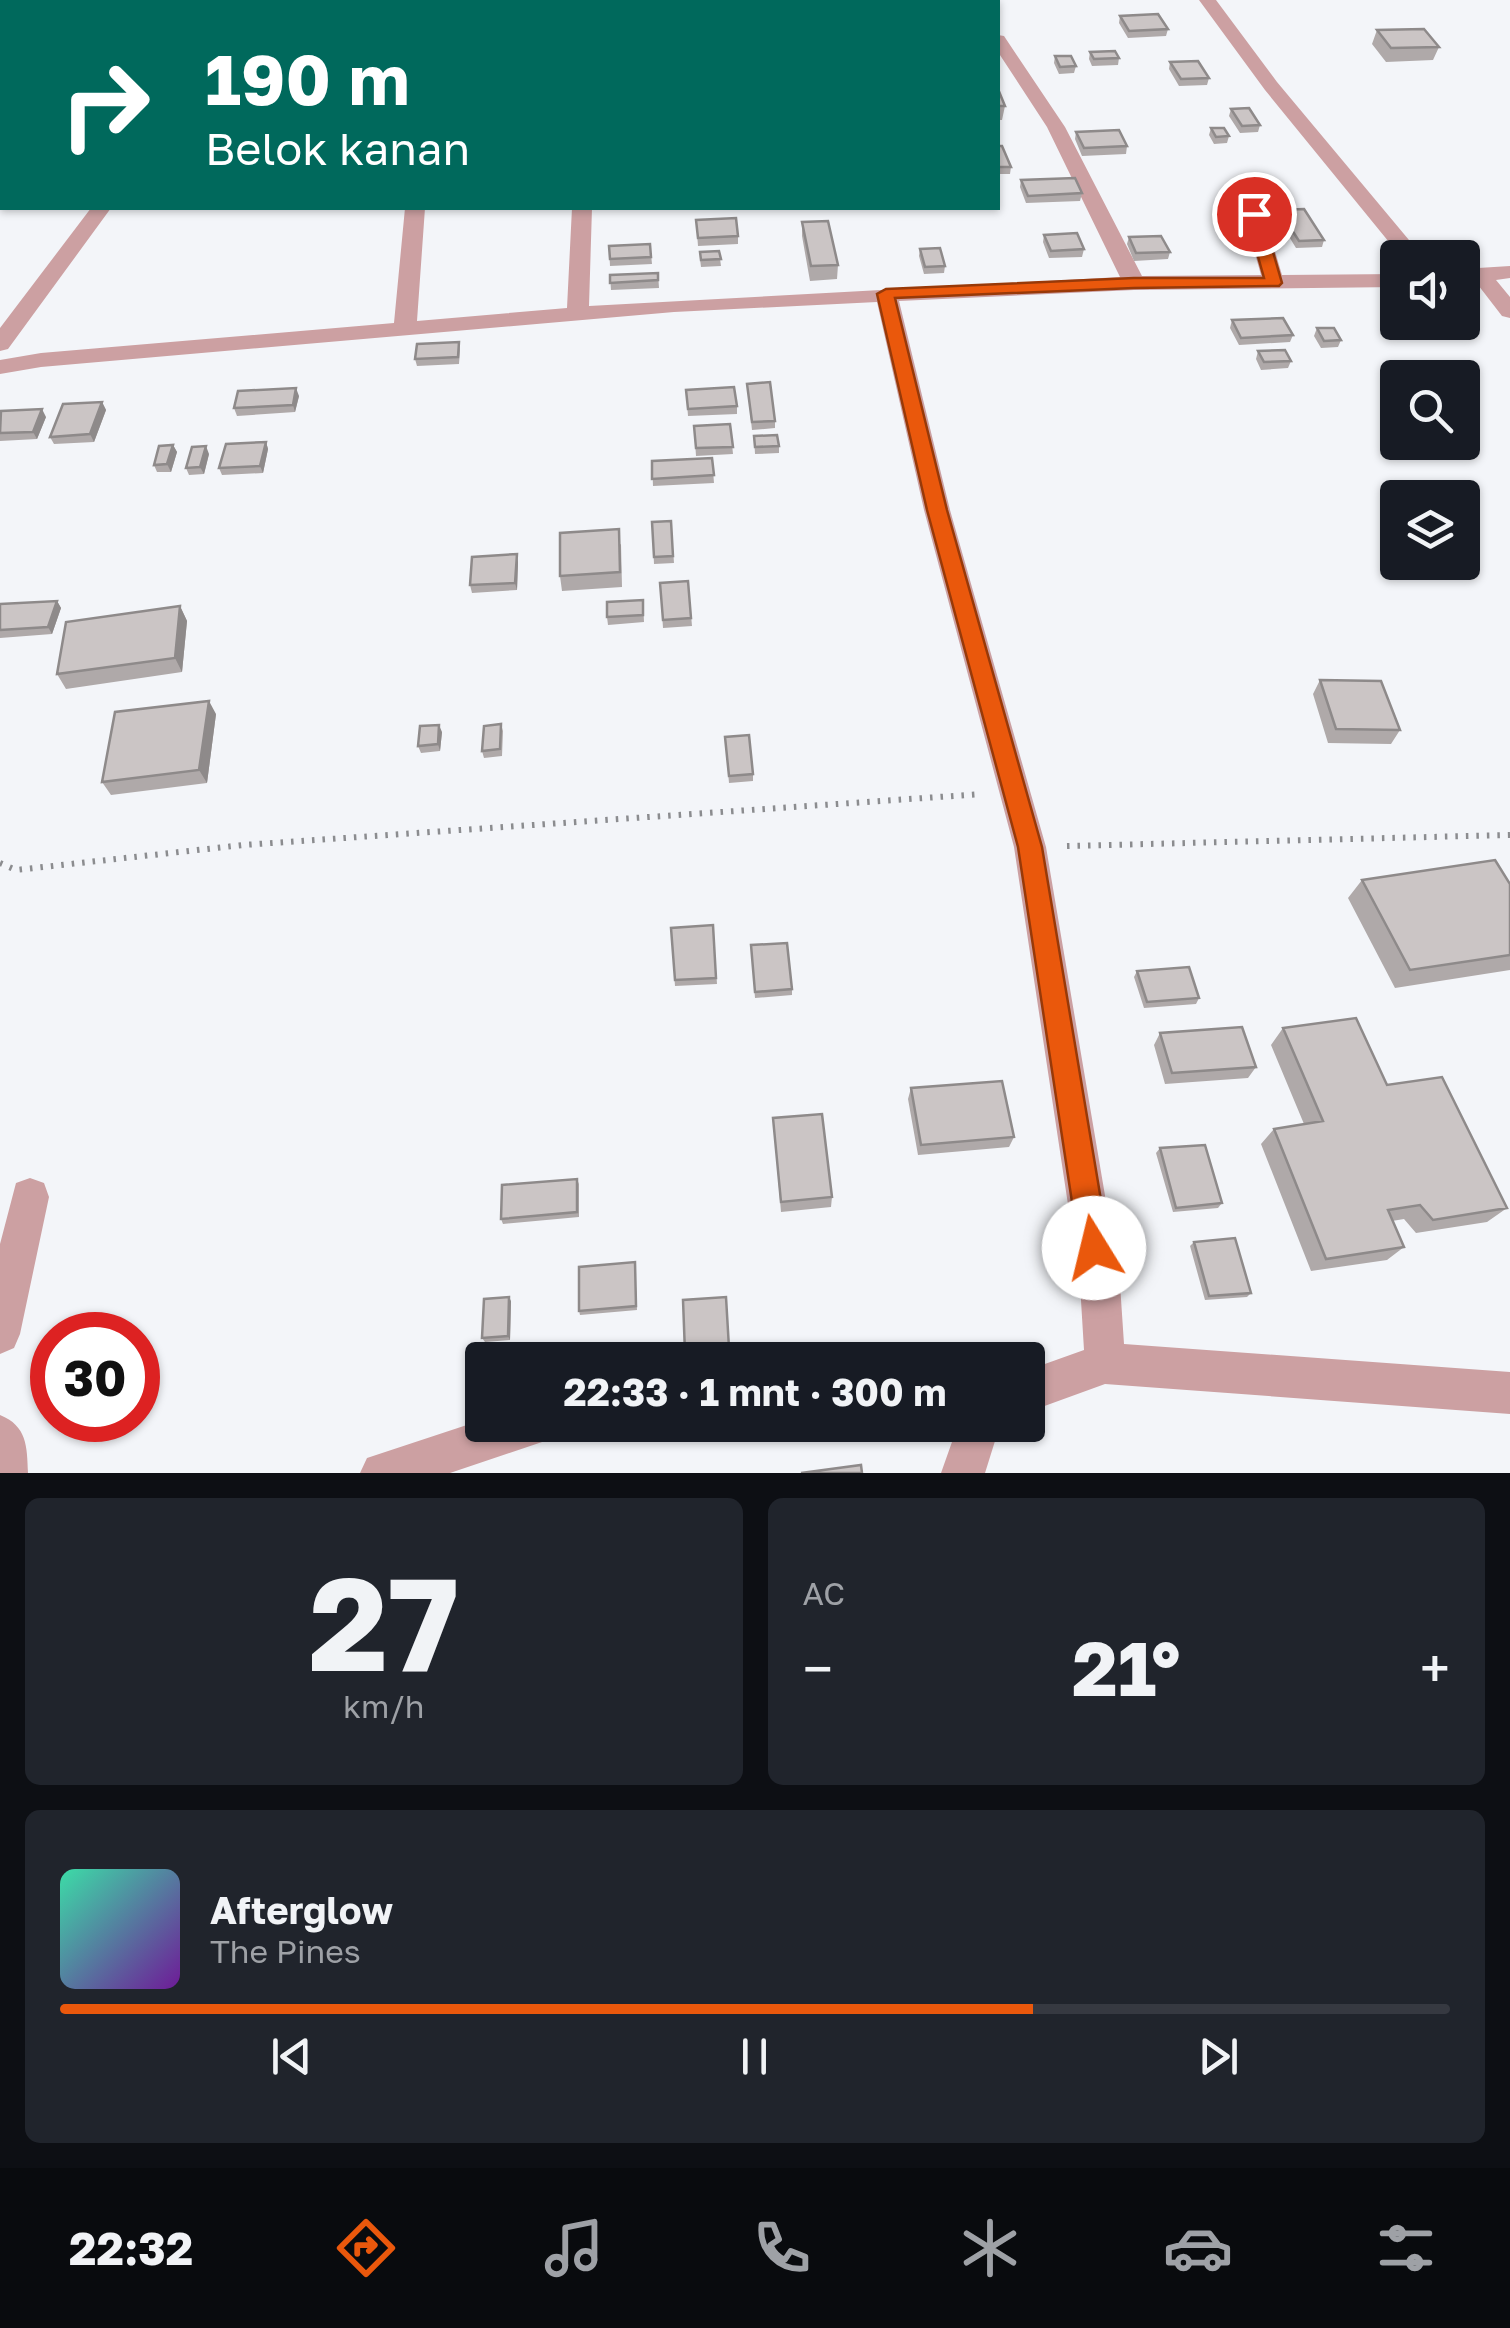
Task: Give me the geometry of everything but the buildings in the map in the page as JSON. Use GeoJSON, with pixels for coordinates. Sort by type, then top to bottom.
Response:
{"type":"FeatureCollection","features":[{"type":"Feature","properties":{"kind":"street"},"geometry":{"type":"LineString","coordinates":[[1207,0],[1271,86],[1399,240]]}},
{"type":"Feature","properties":{"kind":"street"},"geometry":{"type":"LineString","coordinates":[[1000,43],[1056,127],[1134,283]]}},
{"type":"Feature","properties":{"kind":"street"},"geometry":{"type":"LineString","coordinates":[[0,344],[100,210]]}},
{"type":"Feature","properties":{"kind":"street"},"geometry":{"type":"LineString","coordinates":[[405,327],[415,210]]}},
{"type":"Feature","properties":{"kind":"street"},"geometry":{"type":"LineString","coordinates":[[578,312],[582,210]]}},
{"type":"Feature","properties":{"kind":"street"},"geometry":{"type":"LineString","coordinates":[[1254,214],[1274,283]]}},
{"type":"Feature","properties":{"kind":"street"},"geometry":{"type":"LineString","coordinates":[[1480,274],[1510,272]]}},
{"type":"Feature","properties":{"kind":"street"},"geometry":{"type":"LineString","coordinates":[[0,367],[578,312],[1134,283],[1380,280]]}},
{"type":"Feature","properties":{"kind":"street"},"geometry":{"type":"LineString","coordinates":[[1480,282],[1510,310]]}},
{"type":"Feature","properties":{"kind":"street"},"geometry":{"type":"LineString","coordinates":[[886,294],[937,510],[1018,792],[1030,847],[1100,1284],[1105,1363]]}},
{"type":"Feature","properties":{"kind":"street"},"geometry":{"type":"LineString","coordinates":[[0,1334],[30,1197]]}},
{"type":"Feature","properties":{"kind":"street"},"geometry":{"type":"LineString","coordinates":[[1045,1385],[1105,1363],[1510,1393]]}},
{"type":"Feature","properties":{"kind":"street"},"geometry":{"type":"LineString","coordinates":[[0,1436],[6,1473]]}},
{"type":"Feature","properties":{"kind":"street"},"geometry":{"type":"LineString","coordinates":[[382,1473],[480,1442]]}},
{"type":"Feature","properties":{"kind":"street"},"geometry":{"type":"LineString","coordinates":[[963,1473],[973,1442]]}},
{"type":"Feature","properties":{"kind":"path"},"geometry":{"type":"LineString","coordinates":[[0,863],[16,870],[243,845],[1018,792]]}},
{"type":"Feature","properties":{"kind":"path"},"geometry":{"type":"LineString","coordinates":[[1030,847],[1510,835]]}},
{"type":"Feature","properties":{"kind":"route"},"geometry":{"type":"LineString","coordinates":[[1094,1248],[1030,847],[1018,792],[937,510],[886,294],[1134,283],[1274,283],[1254,214]]}}]}
